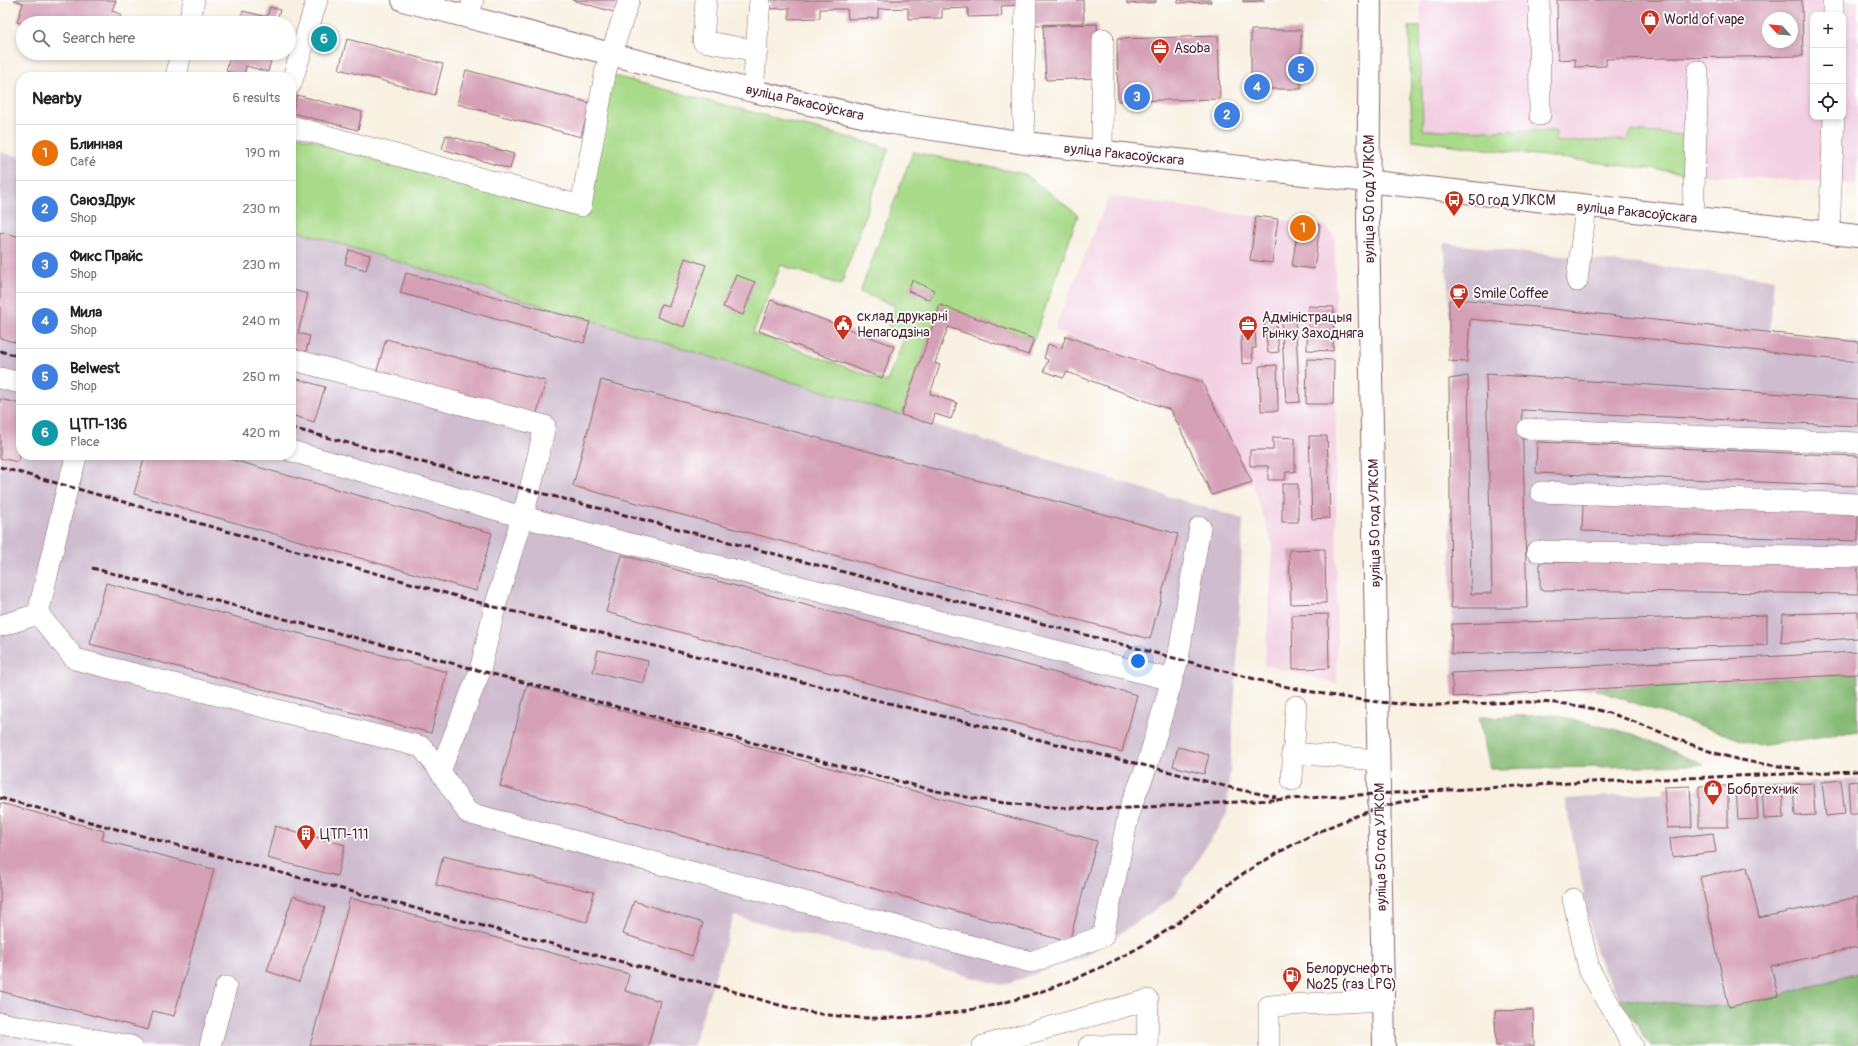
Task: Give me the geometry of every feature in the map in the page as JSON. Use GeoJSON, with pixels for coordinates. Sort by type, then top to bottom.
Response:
{"type":"FeatureCollection","features":[{"type":"Feature","properties":{"kind":"main road","name":"вуліца Ракасоўскага"},"geometry":{"type":"LineString","coordinates":[[403,0],[471,8],[612,54],[753,91],[893,123],[1025,143],[1858,236]]}},
{"type":"Feature","properties":{"kind":"main road","name":"вуліца 50 год УЛКСМ"},"geometry":{"type":"LineString","coordinates":[[1370,0],[1368,182],[1384,1046]]}},
{"type":"Feature","properties":{"kind":"lane"},"geometry":{"type":"LineString","coordinates":[[191,16],[194,0]]}},
{"type":"Feature","properties":{"kind":"lane"},"geometry":{"type":"LineString","coordinates":[[295,72],[317,0]]}},
{"type":"Feature","properties":{"kind":"lane"},"geometry":{"type":"LineString","coordinates":[[296,127],[581,206],[606,69],[629,0]]}},
{"type":"Feature","properties":{"kind":"lane"},"geometry":{"type":"LineString","coordinates":[[706,0],[703,40],[757,51]]}},
{"type":"Feature","properties":{"kind":"lane"},"geometry":{"type":"LineString","coordinates":[[753,91],[760,0]]}},
{"type":"Feature","properties":{"kind":"lane"},"geometry":{"type":"LineString","coordinates":[[1025,143],[1023,104],[1026,0]]}},
{"type":"Feature","properties":{"kind":"lane"},"geometry":{"type":"LineString","coordinates":[[1539,0],[1540,115]]}},
{"type":"Feature","properties":{"kind":"lane"},"geometry":{"type":"LineString","coordinates":[[1833,0],[1833,12]]}},
{"type":"Feature","properties":{"kind":"lane"},"geometry":{"type":"LineString","coordinates":[[1102,151],[1103,39]]}},
{"type":"Feature","properties":{"kind":"lane"},"geometry":{"type":"LineString","coordinates":[[177,72],[180,60]]}},
{"type":"Feature","properties":{"kind":"lane"},"geometry":{"type":"LineString","coordinates":[[1693,218],[1698,71]]}},
{"type":"Feature","properties":{"kind":"lane"},"geometry":{"type":"LineString","coordinates":[[1829,233],[1834,120]]}},
{"type":"Feature","properties":{"kind":"lane"},"geometry":{"type":"LineString","coordinates":[[1577,281],[1586,206]]}},
{"type":"Feature","properties":{"kind":"lane"},"geometry":{"type":"LineString","coordinates":[[296,360],[545,426],[523,517],[495,607],[480,671],[440,771]]}},
{"type":"Feature","properties":{"kind":"lane"},"geometry":{"type":"LineString","coordinates":[[0,378],[16,382]]}},
{"type":"Feature","properties":{"kind":"lane"},"geometry":{"type":"LineString","coordinates":[[1528,429],[1858,443]]}},
{"type":"Feature","properties":{"kind":"lane"},"geometry":{"type":"LineString","coordinates":[[296,452],[523,517],[1172,680]]}},
{"type":"Feature","properties":{"kind":"lane"},"geometry":{"type":"LineString","coordinates":[[38,614],[68,485],[76,460]]}},
{"type":"Feature","properties":{"kind":"lane"},"geometry":{"type":"LineString","coordinates":[[1541,492],[1858,504]]}},
{"type":"Feature","properties":{"kind":"lane"},"geometry":{"type":"LineString","coordinates":[[38,614],[75,659],[422,747],[468,813],[1031,962],[1103,936],[1130,808],[1147,766],[1178,659],[1200,527]]}},
{"type":"Feature","properties":{"kind":"lane"},"geometry":{"type":"LineString","coordinates":[[1537,551],[1858,557]]}},
{"type":"Feature","properties":{"kind":"lane"},"geometry":{"type":"LineString","coordinates":[[0,626],[38,614]]}},
{"type":"Feature","properties":{"kind":"lane"},"geometry":{"type":"LineString","coordinates":[[1292,780],[1292,754],[1296,706]]}},
{"type":"Feature","properties":{"kind":"lane"},"geometry":{"type":"LineString","coordinates":[[1292,754],[1378,760]]}},
{"type":"Feature","properties":{"kind":"lane"},"geometry":{"type":"LineString","coordinates":[[1573,899],[1589,969],[1633,1046]]}},
{"type":"Feature","properties":{"kind":"lane"},"geometry":{"type":"LineString","coordinates":[[210,1046],[226,987]]}},
{"type":"Feature","properties":{"kind":"lane"},"geometry":{"type":"LineString","coordinates":[[983,1046],[1148,1000],[1147,1045],[1089,1046]]}},
{"type":"Feature","properties":{"kind":"lane"},"geometry":{"type":"LineString","coordinates":[[1269,1046],[1269,1006],[1383,1000]]}},
{"type":"Feature","properties":{"kind":"lane"},"geometry":{"type":"LineString","coordinates":[[0,1023],[132,1046]]}},
{"type":"Feature","properties":{"kind":"shaded area"},"geometry":{"type":"Polygon","coordinates":[[[1420,0],[1858,0],[1858,157],[1856,184],[1692,174],[1683,135],[1631,131],[1627,140],[1556,142],[1556,131],[1423,130],[1420,0]]]}},
{"type":"Feature","properties":{"kind":"shaded area"},"geometry":{"type":"Polygon","coordinates":[[[0,152],[16,156],[16,460],[296,460],[296,231],[1243,519],[1238,650],[1227,814],[1174,897],[1083,958],[1002,985],[734,916],[693,1046],[0,1046],[0,152]]]}},
{"type":"Feature","properties":{"kind":"shaded area"},"geometry":{"type":"Polygon","coordinates":[[[1109,196],[1325,226],[1335,237],[1337,684],[1265,665],[1273,546],[1252,482],[1202,382],[1054,330],[1109,196]]]}},
{"type":"Feature","properties":{"kind":"shaded area"},"geometry":{"type":"Polygon","coordinates":[[[1444,243],[1774,279],[1770,332],[1858,342],[1858,674],[1453,697],[1449,300],[1444,243]]]}},
{"type":"Feature","properties":{"kind":"shaded area"},"geometry":{"type":"Polygon","coordinates":[[[1858,779],[1858,973],[1778,996],[1729,1007],[1619,999],[1595,951],[1565,799],[1858,779]]]}},
{"type":"Feature","properties":{"kind":"green space"},"geometry":{"type":"Polygon","coordinates":[[[1420,26],[1423,130],[1556,131],[1556,142],[1627,140],[1631,131],[1683,135],[1692,152],[1692,174],[1412,140],[1409,27],[1420,26]]]}},
{"type":"Feature","properties":{"kind":"green space"},"geometry":{"type":"Polygon","coordinates":[[[610,75],[889,148],[841,285],[781,265],[753,333],[887,382],[905,336],[887,329],[895,306],[860,292],[913,152],[1025,174],[1078,215],[1034,339],[940,306],[901,415],[296,231],[296,135],[586,216],[610,75]]]}},
{"type":"Feature","properties":{"kind":"green space"},"geometry":{"type":"Polygon","coordinates":[[[1858,674],[1858,731],[1759,746],[1594,689],[1858,674]]]}},
{"type":"Feature","properties":{"kind":"green space"},"geometry":{"type":"Polygon","coordinates":[[[1555,715],[1633,734],[1704,765],[1490,769],[1479,717],[1555,715]]]}},
{"type":"Feature","properties":{"kind":"green space"},"geometry":{"type":"Polygon","coordinates":[[[1858,973],[1858,1042],[1845,1046],[1651,1046],[1619,999],[1729,1007],[1778,996],[1858,973]]]}},
{"type":"Feature","properties":{"kind":"building"},"geometry":{"type":"Polygon","coordinates":[[[14,0],[116,0],[112,11],[121,14],[121,16],[19,16],[23,3],[14,0]]]}},
{"type":"Feature","properties":{"kind":"building"},"geometry":{"type":"Polygon","coordinates":[[[572,0],[620,0],[617,13],[572,0]]]}},
{"type":"Feature","properties":{"kind":"building"},"geometry":{"type":"Polygon","coordinates":[[[770,0],[1025,0],[1023,5],[1001,6],[1002,16],[968,17],[968,8],[942,9],[942,18],[908,19],[908,8],[878,9],[878,18],[848,19],[847,9],[820,9],[820,18],[789,19],[789,8],[770,9],[770,0]]]}},
{"type":"Feature","properties":{"kind":"building"},"geometry":{"type":"Polygon","coordinates":[[[1034,0],[1083,0],[1084,23],[1035,25],[1034,0]]]}},
{"type":"Feature","properties":{"kind":"building"},"geometry":{"type":"Polygon","coordinates":[[[1127,0],[1156,0],[1156,2],[1127,4],[1127,0]]]}},
{"type":"Feature","properties":{"kind":"building"},"geometry":{"type":"Polygon","coordinates":[[[1178,0],[1211,0],[1211,2],[1178,3],[1178,0]]]}},
{"type":"Feature","properties":{"kind":"building"},"geometry":{"type":"Polygon","coordinates":[[[1243,0],[1264,0],[1264,1],[1243,2],[1243,0]]]}},
{"type":"Feature","properties":{"kind":"building"},"geometry":{"type":"Polygon","coordinates":[[[1557,0],[1802,0],[1803,56],[1606,59],[1606,66],[1575,67],[1575,59],[1558,60],[1557,0]]]}},
{"type":"Feature","properties":{"kind":"building"},"geometry":{"type":"Polygon","coordinates":[[[270,7],[280,10],[278,16],[267,16],[270,7]]]}},
{"type":"Feature","properties":{"kind":"building"},"geometry":{"type":"Polygon","coordinates":[[[243,11],[263,16],[241,16],[243,11]]]}},
{"type":"Feature","properties":{"kind":"building"},"geometry":{"type":"Polygon","coordinates":[[[1097,24],[1100,78],[1046,80],[1043,26],[1097,24]]]}},
{"type":"Feature","properties":{"kind":"building"},"geometry":{"type":"Polygon","coordinates":[[[319,27],[335,32],[329,51],[313,46],[319,27]]]}},
{"type":"Feature","properties":{"kind":"building"},"geometry":{"type":"Polygon","coordinates":[[[1251,30],[1301,30],[1301,89],[1251,89],[1251,30]]]}},
{"type":"Feature","properties":{"kind":"building"},"geometry":{"type":"Polygon","coordinates":[[[1218,36],[1220,99],[1118,101],[1117,39],[1218,36]]]}},
{"type":"Feature","properties":{"kind":"building"},"geometry":{"type":"Polygon","coordinates":[[[347,39],[443,64],[435,95],[339,69],[347,39]]]}},
{"type":"Feature","properties":{"kind":"building"},"geometry":{"type":"Polygon","coordinates":[[[229,60],[271,60],[268,72],[246,66],[245,72],[226,71],[229,60]]]}},
{"type":"Feature","properties":{"kind":"building"},"geometry":{"type":"Polygon","coordinates":[[[466,70],[590,103],[581,137],[457,104],[466,70]]]}},
{"type":"Feature","properties":{"kind":"building"},"geometry":{"type":"Polygon","coordinates":[[[297,95],[362,112],[358,130],[296,114],[297,95]]]}},
{"type":"Feature","properties":{"kind":"building"},"geometry":{"type":"Polygon","coordinates":[[[446,135],[514,154],[510,169],[442,149],[446,135]]]}},
{"type":"Feature","properties":{"kind":"building"},"geometry":{"type":"Polygon","coordinates":[[[1256,216],[1278,219],[1272,263],[1250,260],[1256,216]]]}},
{"type":"Feature","properties":{"kind":"building"},"geometry":{"type":"Polygon","coordinates":[[[1299,222],[1320,225],[1314,269],[1292,266],[1299,222]]]}},
{"type":"Feature","properties":{"kind":"building"},"geometry":{"type":"Polygon","coordinates":[[[0,232],[16,236],[16,343],[0,338],[0,232]]]}},
{"type":"Feature","properties":{"kind":"building"},"geometry":{"type":"Polygon","coordinates":[[[349,250],[370,255],[366,270],[345,264],[349,250]]]}},
{"type":"Feature","properties":{"kind":"building"},"geometry":{"type":"Polygon","coordinates":[[[685,258],[706,265],[684,327],[657,317],[661,304],[669,306],[685,258]]]}},
{"type":"Feature","properties":{"kind":"building"},"geometry":{"type":"Polygon","coordinates":[[[406,273],[590,322],[584,343],[400,293],[406,273]]]}},
{"type":"Feature","properties":{"kind":"building"},"geometry":{"type":"Polygon","coordinates":[[[736,275],[755,282],[743,315],[723,307],[736,275]]]}},
{"type":"Feature","properties":{"kind":"building"},"geometry":{"type":"Polygon","coordinates":[[[912,280],[934,290],[930,300],[908,291],[912,280]]]}},
{"type":"Feature","properties":{"kind":"building"},"geometry":{"type":"Polygon","coordinates":[[[296,291],[308,294],[298,333],[310,336],[306,352],[296,349],[296,291]]]}},
{"type":"Feature","properties":{"kind":"building"},"geometry":{"type":"Polygon","coordinates":[[[771,300],[894,346],[882,378],[759,331],[771,300]]]}},
{"type":"Feature","properties":{"kind":"building"},"geometry":{"type":"Polygon","coordinates":[[[1449,300],[1470,300],[1858,342],[1858,362],[1470,319],[1467,362],[1449,361],[1449,300]]]}},
{"type":"Feature","properties":{"kind":"building"},"geometry":{"type":"Polygon","coordinates":[[[940,305],[1034,339],[1028,355],[948,327],[935,363],[940,365],[930,394],[957,403],[951,419],[935,414],[932,424],[901,415],[940,305]]]}},
{"type":"Feature","properties":{"kind":"building"},"geometry":{"type":"Polygon","coordinates":[[[1308,306],[1334,307],[1333,351],[1307,350],[1308,306]]]}},
{"type":"Feature","properties":{"kind":"building"},"geometry":{"type":"Polygon","coordinates":[[[1295,317],[1300,402],[1286,403],[1281,318],[1295,317]]]}},
{"type":"Feature","properties":{"kind":"building"},"geometry":{"type":"Polygon","coordinates":[[[1276,322],[1279,352],[1268,353],[1264,323],[1276,322]]]}},
{"type":"Feature","properties":{"kind":"building","name":"Адміністрацыя Рынку Заходняга"},"geometry":{"type":"Polygon","coordinates":[[[1245,330],[1255,330],[1256,348],[1252,348],[1253,363],[1242,364],[1241,336],[1245,336],[1245,330]]]}},
{"type":"Feature","properties":{"kind":"building"},"geometry":{"type":"Polygon","coordinates":[[[1066,336],[1202,382],[1252,482],[1212,495],[1171,410],[1067,372],[1063,378],[1044,371],[1048,360],[1044,358],[1048,344],[1061,349],[1066,336]]]}},
{"type":"Feature","properties":{"kind":"building"},"geometry":{"type":"Polygon","coordinates":[[[386,339],[546,381],[536,416],[376,374],[386,339]]]}},
{"type":"Feature","properties":{"kind":"building"},"geometry":{"type":"Polygon","coordinates":[[[1307,359],[1334,360],[1333,404],[1306,404],[1307,359]]]}},
{"type":"Feature","properties":{"kind":"building"},"geometry":{"type":"Polygon","coordinates":[[[1277,365],[1278,411],[1261,411],[1259,366],[1277,365]]]}},
{"type":"Feature","properties":{"kind":"building"},"geometry":{"type":"Polygon","coordinates":[[[1486,374],[1858,399],[1858,426],[1522,410],[1527,608],[1451,608],[1449,379],[1468,376],[1471,594],[1492,593],[1486,374]]]}},
{"type":"Feature","properties":{"kind":"building"},"geometry":{"type":"Polygon","coordinates":[[[296,378],[325,387],[314,422],[296,417],[296,378]]]}},
{"type":"Feature","properties":{"kind":"building"},"geometry":{"type":"Polygon","coordinates":[[[601,380],[1178,534],[1150,639],[573,486],[601,380]]]}},
{"type":"Feature","properties":{"kind":"building"},"geometry":{"type":"Polygon","coordinates":[[[0,399],[16,403],[16,460],[19,460],[18,462],[0,458],[0,399]]]}},
{"type":"Feature","properties":{"kind":"building"},"geometry":{"type":"Polygon","coordinates":[[[1309,436],[1327,436],[1330,518],[1312,519],[1309,436]]]}},
{"type":"Feature","properties":{"kind":"building"},"geometry":{"type":"Polygon","coordinates":[[[1273,437],[1295,438],[1295,472],[1286,472],[1285,480],[1268,480],[1268,466],[1250,466],[1250,450],[1273,450],[1273,437]]]}},
{"type":"Feature","properties":{"kind":"building"},"geometry":{"type":"Polygon","coordinates":[[[1537,442],[1858,456],[1858,486],[1536,473],[1537,442]]]}},
{"type":"Feature","properties":{"kind":"building"},"geometry":{"type":"Polygon","coordinates":[[[144,460],[233,460],[492,533],[476,591],[134,494],[144,460]]]}},
{"type":"Feature","properties":{"kind":"building"},"geometry":{"type":"Polygon","coordinates":[[[1282,484],[1298,484],[1298,522],[1282,522],[1282,484]]]}},
{"type":"Feature","properties":{"kind":"building"},"geometry":{"type":"Polygon","coordinates":[[[1583,503],[1858,513],[1858,541],[1582,531],[1583,503]]]}},
{"type":"Feature","properties":{"kind":"building"},"geometry":{"type":"Polygon","coordinates":[[[1325,549],[1326,603],[1291,604],[1289,550],[1325,549]]]}},
{"type":"Feature","properties":{"kind":"building"},"geometry":{"type":"Polygon","coordinates":[[[622,555],[1137,695],[1122,752],[606,612],[622,555]]]}},
{"type":"Feature","properties":{"kind":"building"},"geometry":{"type":"Polygon","coordinates":[[[1540,562],[1858,563],[1858,594],[1540,590],[1540,562]]]}},
{"type":"Feature","properties":{"kind":"building"},"geometry":{"type":"Polygon","coordinates":[[[106,583],[447,672],[431,733],[90,644],[106,583]]]}},
{"type":"Feature","properties":{"kind":"building"},"geometry":{"type":"Polygon","coordinates":[[[1858,612],[1858,638],[1781,643],[1783,614],[1858,612]]]}},
{"type":"Feature","properties":{"kind":"building"},"geometry":{"type":"Polygon","coordinates":[[[1328,614],[1329,668],[1293,669],[1292,615],[1328,614]]]}},
{"type":"Feature","properties":{"kind":"building"},"geometry":{"type":"Polygon","coordinates":[[[1767,615],[1767,645],[1451,654],[1452,624],[1767,615]]]}},
{"type":"Feature","properties":{"kind":"building"},"geometry":{"type":"Polygon","coordinates":[[[598,650],[648,661],[644,683],[593,672],[598,650]]]}},
{"type":"Feature","properties":{"kind":"building"},"geometry":{"type":"Polygon","coordinates":[[[1858,652],[1858,674],[1453,697],[1451,673],[1858,652]]]}},
{"type":"Feature","properties":{"kind":"building"},"geometry":{"type":"Polygon","coordinates":[[[527,685],[1097,841],[1069,942],[500,786],[527,685]]]}},
{"type":"Feature","properties":{"kind":"building"},"geometry":{"type":"Polygon","coordinates":[[[1178,747],[1209,755],[1204,774],[1173,766],[1178,747]]]}},
{"type":"Feature","properties":{"kind":"building"},"geometry":{"type":"Polygon","coordinates":[[[1841,780],[1845,814],[1826,816],[1822,782],[1841,780]]]}},
{"type":"Feature","properties":{"kind":"building"},"geometry":{"type":"Polygon","coordinates":[[[1858,781],[1858,814],[1850,814],[1848,782],[1858,781]]]}},
{"type":"Feature","properties":{"kind":"building"},"geometry":{"type":"Polygon","coordinates":[[[1813,783],[1815,815],[1795,816],[1793,784],[1813,783]]]}},
{"type":"Feature","properties":{"kind":"building"},"geometry":{"type":"Polygon","coordinates":[[[1782,785],[1784,818],[1764,819],[1762,786],[1782,785]]]}},
{"type":"Feature","properties":{"kind":"building"},"geometry":{"type":"Polygon","coordinates":[[[1690,786],[1692,827],[1667,828],[1664,787],[1690,786]]]}},
{"type":"Feature","properties":{"kind":"building","name":"Бобртехник"},"geometry":{"type":"Polygon","coordinates":[[[1699,786],[1728,786],[1728,827],[1699,827],[1699,786]]]}},
{"type":"Feature","properties":{"kind":"building"},"geometry":{"type":"Polygon","coordinates":[[[1756,787],[1758,819],[1738,820],[1736,788],[1756,787]]]}},
{"type":"Feature","properties":{"kind":"building"},"geometry":{"type":"Polygon","coordinates":[[[0,803],[104,831],[102,840],[214,869],[174,1016],[153,1011],[148,1030],[0,991],[0,803]]]}},
{"type":"Feature","properties":{"kind":"building","name":"ЦТП-111"},"geometry":{"type":"Polygon","coordinates":[[[275,826],[345,845],[337,876],[267,858],[275,826]]]}},
{"type":"Feature","properties":{"kind":"building"},"geometry":{"type":"Polygon","coordinates":[[[1713,833],[1716,852],[1672,857],[1670,838],[1713,833]]]}},
{"type":"Feature","properties":{"kind":"building"},"geometry":{"type":"Polygon","coordinates":[[[443,856],[594,892],[587,922],[436,885],[443,856]]]}},
{"type":"Feature","properties":{"kind":"building"},"geometry":{"type":"Polygon","coordinates":[[[1747,867],[1759,918],[1858,897],[1858,947],[1771,966],[1778,996],[1729,1007],[1700,877],[1747,867]]]}},
{"type":"Feature","properties":{"kind":"building"},"geometry":{"type":"Polygon","coordinates":[[[293,896],[325,907],[299,982],[267,971],[293,896]]]}},
{"type":"Feature","properties":{"kind":"building"},"geometry":{"type":"Polygon","coordinates":[[[350,898],[629,974],[625,991],[660,1001],[648,1046],[310,1046],[350,898]]]}},
{"type":"Feature","properties":{"kind":"building"},"geometry":{"type":"Polygon","coordinates":[[[634,901],[703,923],[692,956],[623,934],[634,901]]]}},
{"type":"Feature","properties":{"kind":"building"},"geometry":{"type":"Polygon","coordinates":[[[1533,1010],[1534,1046],[1496,1046],[1495,1011],[1533,1010]]]}},
{"type":"Feature","properties":{"kind":"railway"},"geometry":{"type":"LineString","coordinates":[[0,351],[16,356]]}},
{"type":"Feature","properties":{"kind":"railway"},"geometry":{"type":"LineString","coordinates":[[296,429],[1274,684],[1312,692],[1388,703],[1426,705],[1508,702],[1569,704],[1606,712],[1641,724],[1708,751],[1725,756],[1803,769]]}},
{"type":"Feature","properties":{"kind":"railway"},"geometry":{"type":"LineString","coordinates":[[0,467],[495,607],[1236,789],[1276,797]]}},
{"type":"Feature","properties":{"kind":"railway"},"geometry":{"type":"LineString","coordinates":[[92,568],[924,788],[976,799],[1026,805],[1077,808],[1130,808],[1589,782],[1858,771]]}},
{"type":"Feature","properties":{"kind":"railway"},"geometry":{"type":"LineString","coordinates":[[0,798],[716,986],[799,1010],[850,1017],[901,1018],[952,1013],[1002,1003],[1062,984],[1100,968],[1137,949],[1168,930],[1241,875],[1274,855],[1316,833],[1361,814],[1429,796]]}},
{"type":"Feature","properties":{"kind":"place","name":"World of vape"},"geometry":{"type":"Point","coordinates":[1650,36]}},
{"type":"Feature","properties":{"kind":"place","name":"ЦТП-136"},"geometry":{"type":"Point","coordinates":[324,39]}},
{"type":"Feature","properties":{"kind":"place","name":"Asoba"},"geometry":{"type":"Point","coordinates":[1160,65]}},
{"type":"Feature","properties":{"kind":"place","name":"Belwest"},"geometry":{"type":"Point","coordinates":[1301,69]}},
{"type":"Feature","properties":{"kind":"place","name":"Мила"},"geometry":{"type":"Point","coordinates":[1257,87]}},
{"type":"Feature","properties":{"kind":"place","name":"Фикс Прайс"},"geometry":{"type":"Point","coordinates":[1137,97]}},
{"type":"Feature","properties":{"kind":"place","name":"СаюзДрук"},"geometry":{"type":"Point","coordinates":[1227,115]}},
{"type":"Feature","properties":{"kind":"place","name":"50 год УЛКСМ"},"geometry":{"type":"Point","coordinates":[1454,217]}},
{"type":"Feature","properties":{"kind":"place","name":"Блинная"},"geometry":{"type":"Point","coordinates":[1303,228]}},
{"type":"Feature","properties":{"kind":"place","name":"Smile Coffee"},"geometry":{"type":"Point","coordinates":[1459,310]}},
{"type":"Feature","properties":{"kind":"place","name":"склад друкарні Непагодзіна"},"geometry":{"type":"Point","coordinates":[843,341]}},
{"type":"Feature","properties":{"kind":"place","name":"Адміністрацыя Рынку Заходняга"},"geometry":{"type":"Point","coordinates":[1248,342]}},
{"type":"Feature","properties":{"kind":"place","name":"Бобртехник"},"geometry":{"type":"Point","coordinates":[1713,806]}},
{"type":"Feature","properties":{"kind":"place","name":"ЦТП-111"},"geometry":{"type":"Point","coordinates":[306,851]}},
{"type":"Feature","properties":{"kind":"place","name":"Белоруснефть №25 (газ LPG)"},"geometry":{"type":"Point","coordinates":[1292,993]}}]}
